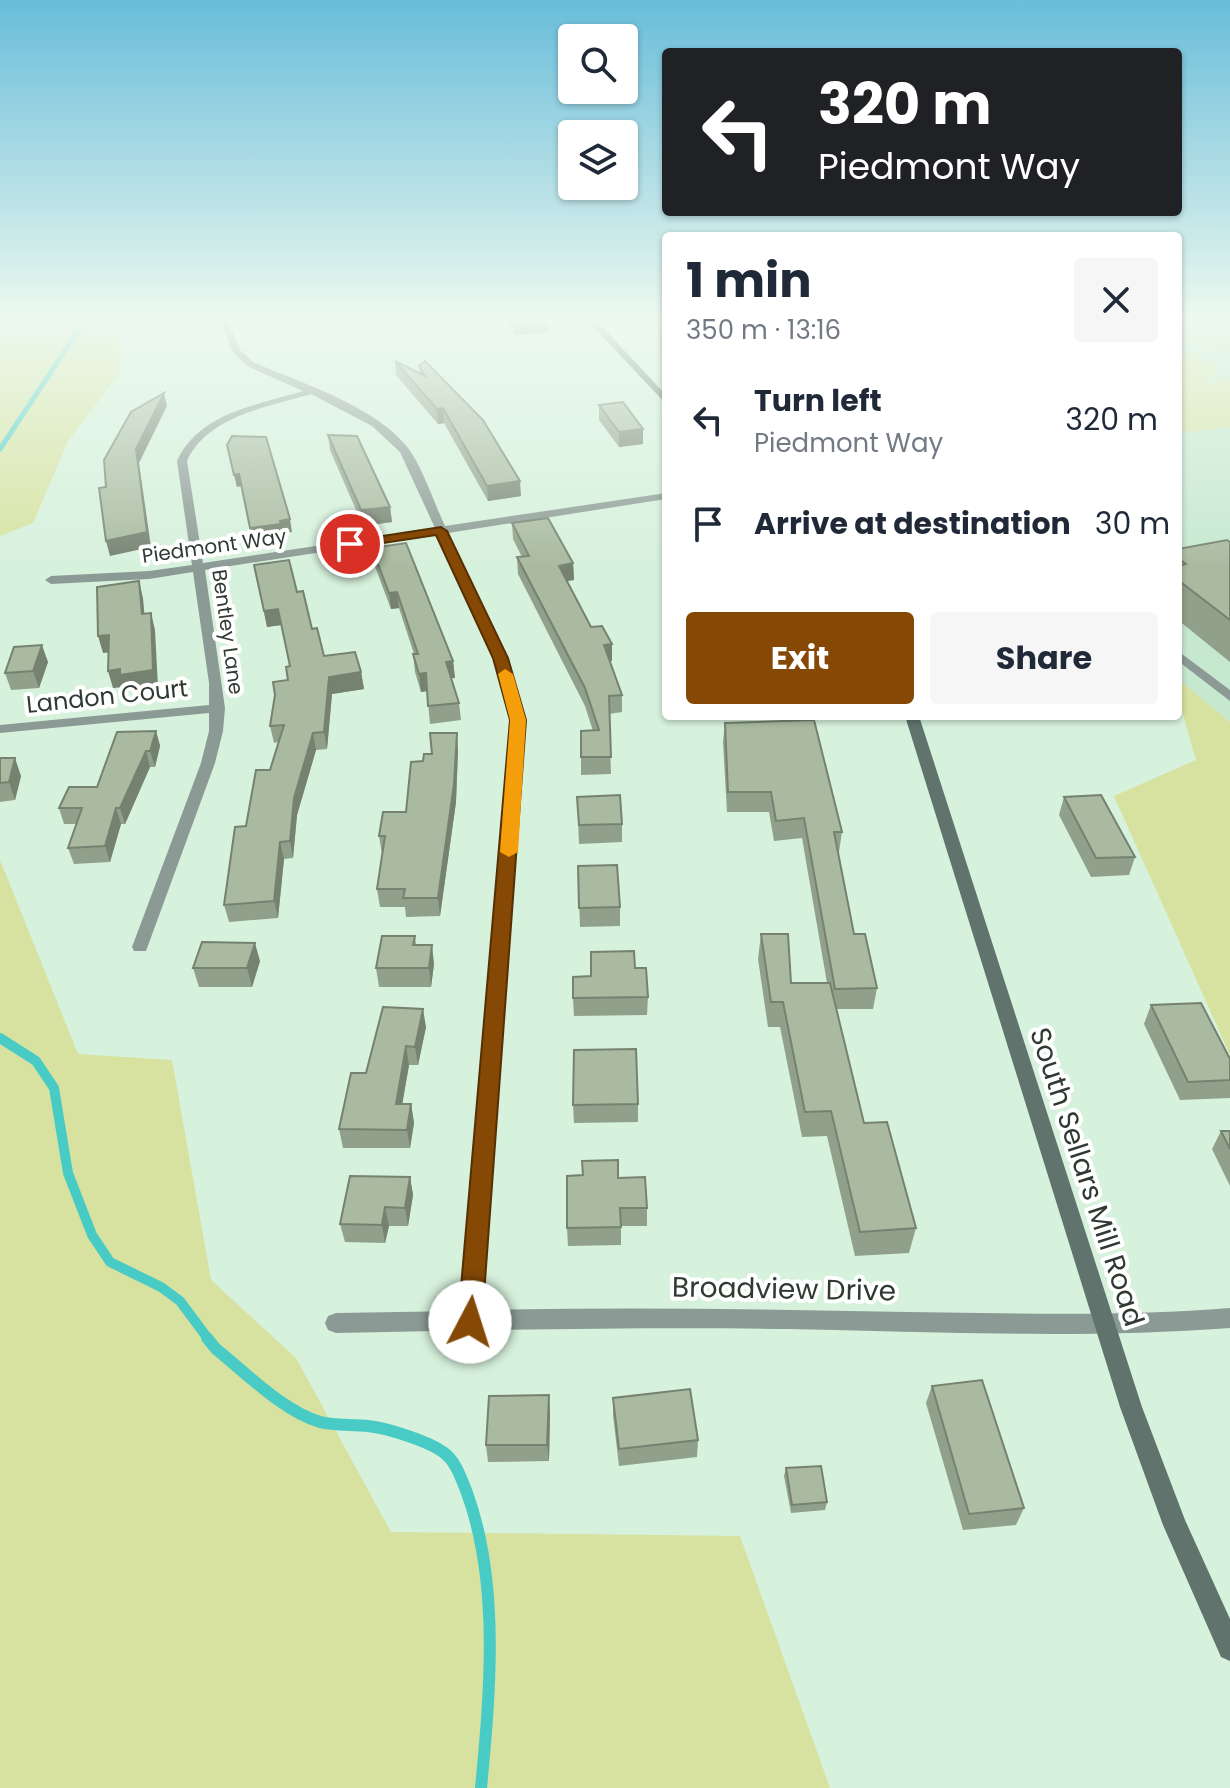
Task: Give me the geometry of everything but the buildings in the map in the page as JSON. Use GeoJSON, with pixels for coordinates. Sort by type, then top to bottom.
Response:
{"type":"FeatureCollection","features":[{"type":"Feature","properties":{"kind":"main road","name":"South Sellars Mill Road"},"geometry":{"type":"LineString","coordinates":[[913,720],[1104,1322],[1175,1525],[1230,1648]]}},
{"type":"Feature","properties":{"kind":"street","name":"Bentley Lane"},"geometry":{"type":"LineString","coordinates":[[140,947],[208,763],[216,731],[218,708],[182,461],[184,451],[204,431],[228,419],[281,401]]}},
{"type":"Feature","properties":{"kind":"street"},"geometry":{"type":"LineString","coordinates":[[329,401],[366,419],[397,440],[500,658],[518,720],[470,1322]]}},
{"type":"Feature","properties":{"kind":"street","name":"Piedmont Way"},"geometry":{"type":"LineString","coordinates":[[51,580],[106,580],[662,497]]}},
{"type":"Feature","properties":{"kind":"street"},"geometry":{"type":"LineString","coordinates":[[1182,658],[1230,697]]}},
{"type":"Feature","properties":{"kind":"street","name":"Landon Court"},"geometry":{"type":"LineString","coordinates":[[0,729],[218,708]]}},
{"type":"Feature","properties":{"kind":"street","name":"Broadview Drive"},"geometry":{"type":"LineString","coordinates":[[336,1323],[622,1317],[1104,1322],[1230,1318]]}},
{"type":"Feature","properties":{"kind":"shaded area"},"geometry":{"type":"Polygon","coordinates":[[[1182,401],[1230,401],[1230,722],[1182,682],[1182,401]]]}},
{"type":"Feature","properties":{"kind":"green space"},"geometry":{"type":"Polygon","coordinates":[[[0,401],[98,401],[68,441],[33,523],[0,536],[0,401]]]}},
{"type":"Feature","properties":{"kind":"green space"},"geometry":{"type":"Polygon","coordinates":[[[1182,401],[1230,401],[1230,427],[1182,433],[1182,401]]]}},
{"type":"Feature","properties":{"kind":"green space"},"geometry":{"type":"Polygon","coordinates":[[[1182,682],[1230,722],[1230,1055],[1114,796],[1196,760],[1182,711],[1182,682]]]}},
{"type":"Feature","properties":{"kind":"green space"},"geometry":{"type":"Polygon","coordinates":[[[0,860],[78,1054],[172,1060],[211,1280],[296,1358],[391,1532],[740,1536],[830,1788],[0,1788],[0,860]]]}},
{"type":"Feature","properties":{"kind":"waterway"},"geometry":{"type":"LineString","coordinates":[[0,449],[31,401]]}},
{"type":"Feature","properties":{"kind":"waterway"},"geometry":{"type":"LineString","coordinates":[[0,1038],[36,1061],[54,1088],[68,1173],[92,1235],[110,1262],[161,1287],[180,1301],[209,1340]]}},
{"type":"Feature","properties":{"kind":"waterway"},"geometry":{"type":"LineString","coordinates":[[207,1338],[265,1390],[306,1417],[326,1423],[386,1429],[436,1448],[455,1465],[477,1528],[488,1601],[489,1677],[481,1788]]}},
{"type":"Feature","properties":{"kind":"slow traffic"},"geometry":{"type":"LineString","coordinates":[[505,674],[518,720],[509,852]]}},
{"type":"Feature","properties":{"kind":"route"},"geometry":{"type":"LineString","coordinates":[[350,544],[441,531],[500,658],[518,720],[470,1322]]}}]}
